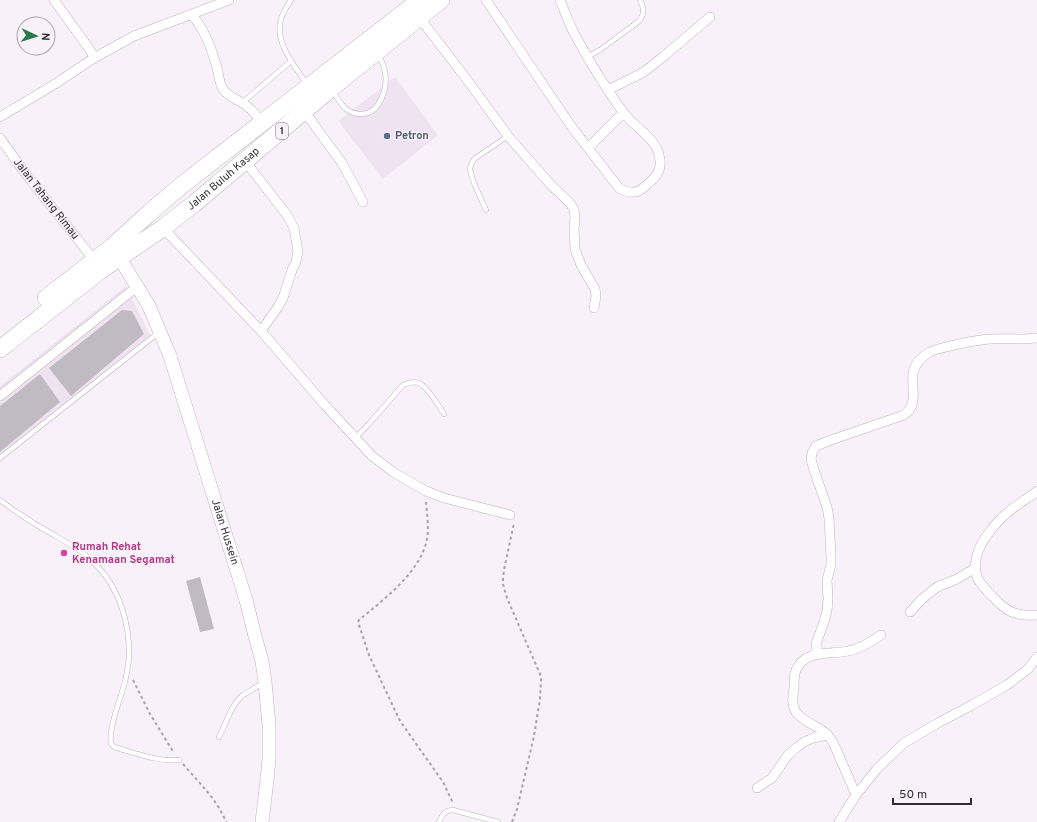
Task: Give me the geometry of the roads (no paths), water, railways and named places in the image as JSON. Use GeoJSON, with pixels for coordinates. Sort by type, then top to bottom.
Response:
{"type":"FeatureCollection","features":[{"type":"Feature","properties":{"kind":"highway","name":"Jalan Buluh Kasap"},"geometry":{"type":"LineString","coordinates":[[0,334],[112,247],[182,185],[420,0]]}},
{"type":"Feature","properties":{"kind":"highway","name":"Jalan Buluh Kasap"},"geometry":{"type":"LineString","coordinates":[[0,349],[101,270],[163,228],[196,203],[330,89],[441,0]]}},
{"type":"Feature","properties":{"kind":"highway"},"geometry":{"type":"LineString","coordinates":[[182,185],[196,203]]}},
{"type":"Feature","properties":{"kind":"main road","name":"Jalan Hussein"},"geometry":{"type":"LineString","coordinates":[[119,257],[149,306],[160,331],[180,386],[246,600],[262,661],[268,719],[269,759],[262,822]]}},
{"type":"Feature","properties":{"kind":"street"},"geometry":{"type":"LineString","coordinates":[[54,0],[90,50],[94,58]]}},
{"type":"Feature","properties":{"kind":"street"},"geometry":{"type":"LineString","coordinates":[[0,118],[94,58],[134,36],[229,0]]}},
{"type":"Feature","properties":{"kind":"street"},"geometry":{"type":"LineString","coordinates":[[487,1],[549,95],[619,188],[626,192],[632,193],[639,191],[655,178],[659,171],[660,160],[657,151],[643,130],[632,122],[623,112],[608,90],[587,57],[573,31],[560,0]]}},
{"type":"Feature","properties":{"kind":"street"},"geometry":{"type":"LineString","coordinates":[[192,14],[204,31],[214,55],[223,90],[255,114],[262,124]]}},
{"type":"Feature","properties":{"kind":"street"},"geometry":{"type":"LineString","coordinates":[[419,17],[508,136],[550,184],[570,203],[574,210],[575,217],[575,249],[594,289],[596,296],[594,308]]}},
{"type":"Feature","properties":{"kind":"street"},"geometry":{"type":"LineString","coordinates":[[608,90],[644,72],[710,17]]}},
{"type":"Feature","properties":{"kind":"street"},"geometry":{"type":"LineString","coordinates":[[304,111],[342,163],[363,202]]}},
{"type":"Feature","properties":{"kind":"street"},"geometry":{"type":"LineString","coordinates":[[588,148],[623,112]]}},
{"type":"Feature","properties":{"kind":"street","name":"Jalan Tahang Rimau"},"geometry":{"type":"LineString","coordinates":[[0,138],[94,260]]}},
{"type":"Feature","properties":{"kind":"street"},"geometry":{"type":"LineString","coordinates":[[245,161],[287,215],[294,228],[298,251],[296,262],[283,298],[261,331]]}},
{"type":"Feature","properties":{"kind":"street"},"geometry":{"type":"LineString","coordinates":[[163,228],[261,331],[372,456],[392,472],[426,491],[444,498],[510,515]]}},
{"type":"Feature","properties":{"kind":"street"},"geometry":{"type":"LineString","coordinates":[[0,396],[138,286]]}},
{"type":"Feature","properties":{"kind":"street"},"geometry":{"type":"LineString","coordinates":[[818,654],[816,646],[817,641],[827,611],[827,580],[831,565],[831,557],[830,528],[827,507],[811,459],[812,453],[816,446],[904,415],[910,411],[913,404],[914,395],[914,371],[918,361],[931,351],[959,343],[989,339],[1037,338]]}},
{"type":"Feature","properties":{"kind":"street"},"geometry":{"type":"LineString","coordinates":[[1037,491],[1006,513],[994,527],[978,551],[975,568],[978,578],[984,588],[1007,610],[1014,614],[1037,615]]}},
{"type":"Feature","properties":{"kind":"street"},"geometry":{"type":"LineString","coordinates":[[910,612],[922,599],[937,587],[956,579],[975,568]]}},
{"type":"Feature","properties":{"kind":"street"},"geometry":{"type":"LineString","coordinates":[[856,795],[833,742],[828,735],[795,712],[793,705],[796,670],[805,660],[818,654],[849,651],[862,646],[881,635]]}},
{"type":"Feature","properties":{"kind":"street"},"geometry":{"type":"LineString","coordinates":[[839,822],[856,795],[877,769],[904,743],[1006,685],[1028,669],[1037,657]]}},
{"type":"Feature","properties":{"kind":"street"},"geometry":{"type":"LineString","coordinates":[[757,788],[772,778],[788,755],[804,742],[828,735]]}},
{"type":"Feature","properties":{"kind":"lane"},"geometry":{"type":"LineString","coordinates":[[291,0],[281,18],[279,32],[282,43],[291,62],[308,86]]}},
{"type":"Feature","properties":{"kind":"lane"},"geometry":{"type":"LineString","coordinates":[[587,57],[600,50],[639,21],[643,16],[643,9],[640,0]]}},
{"type":"Feature","properties":{"kind":"lane"},"geometry":{"type":"LineString","coordinates":[[330,89],[346,110],[355,114],[364,114],[375,109],[381,100],[385,88],[386,74],[384,65],[377,52]]}},
{"type":"Feature","properties":{"kind":"lane"},"geometry":{"type":"LineString","coordinates":[[242,103],[291,62]]}},
{"type":"Feature","properties":{"kind":"lane"},"geometry":{"type":"LineString","coordinates":[[486,210],[472,177],[470,170],[471,164],[474,160],[508,136]]}},
{"type":"Feature","properties":{"kind":"lane"},"geometry":{"type":"LineString","coordinates":[[0,458],[160,331]]}},
{"type":"Feature","properties":{"kind":"lane"},"geometry":{"type":"LineString","coordinates":[[355,438],[403,384],[411,382],[424,386],[444,414]]}},
{"type":"Feature","properties":{"kind":"lane"},"geometry":{"type":"LineString","coordinates":[[0,500],[88,557],[107,578],[118,597],[124,613],[129,646],[123,688],[110,738],[111,744],[114,747],[161,760],[179,760]]}},
{"type":"Feature","properties":{"kind":"lane"},"geometry":{"type":"LineString","coordinates":[[219,737],[230,714],[241,697],[265,682]]}},
{"type":"Feature","properties":{"kind":"lane"},"geometry":{"type":"LineString","coordinates":[[439,822],[443,814],[447,811],[453,810],[498,822]]}},
{"type":"Feature","properties":{"kind":"place","name":"Petron"},"geometry":{"type":"Point","coordinates":[387,136]}},
{"type":"Feature","properties":{"kind":"place","name":"Rumah Rehat Kenamaan Segamat"},"geometry":{"type":"Point","coordinates":[64,553]}}]}
